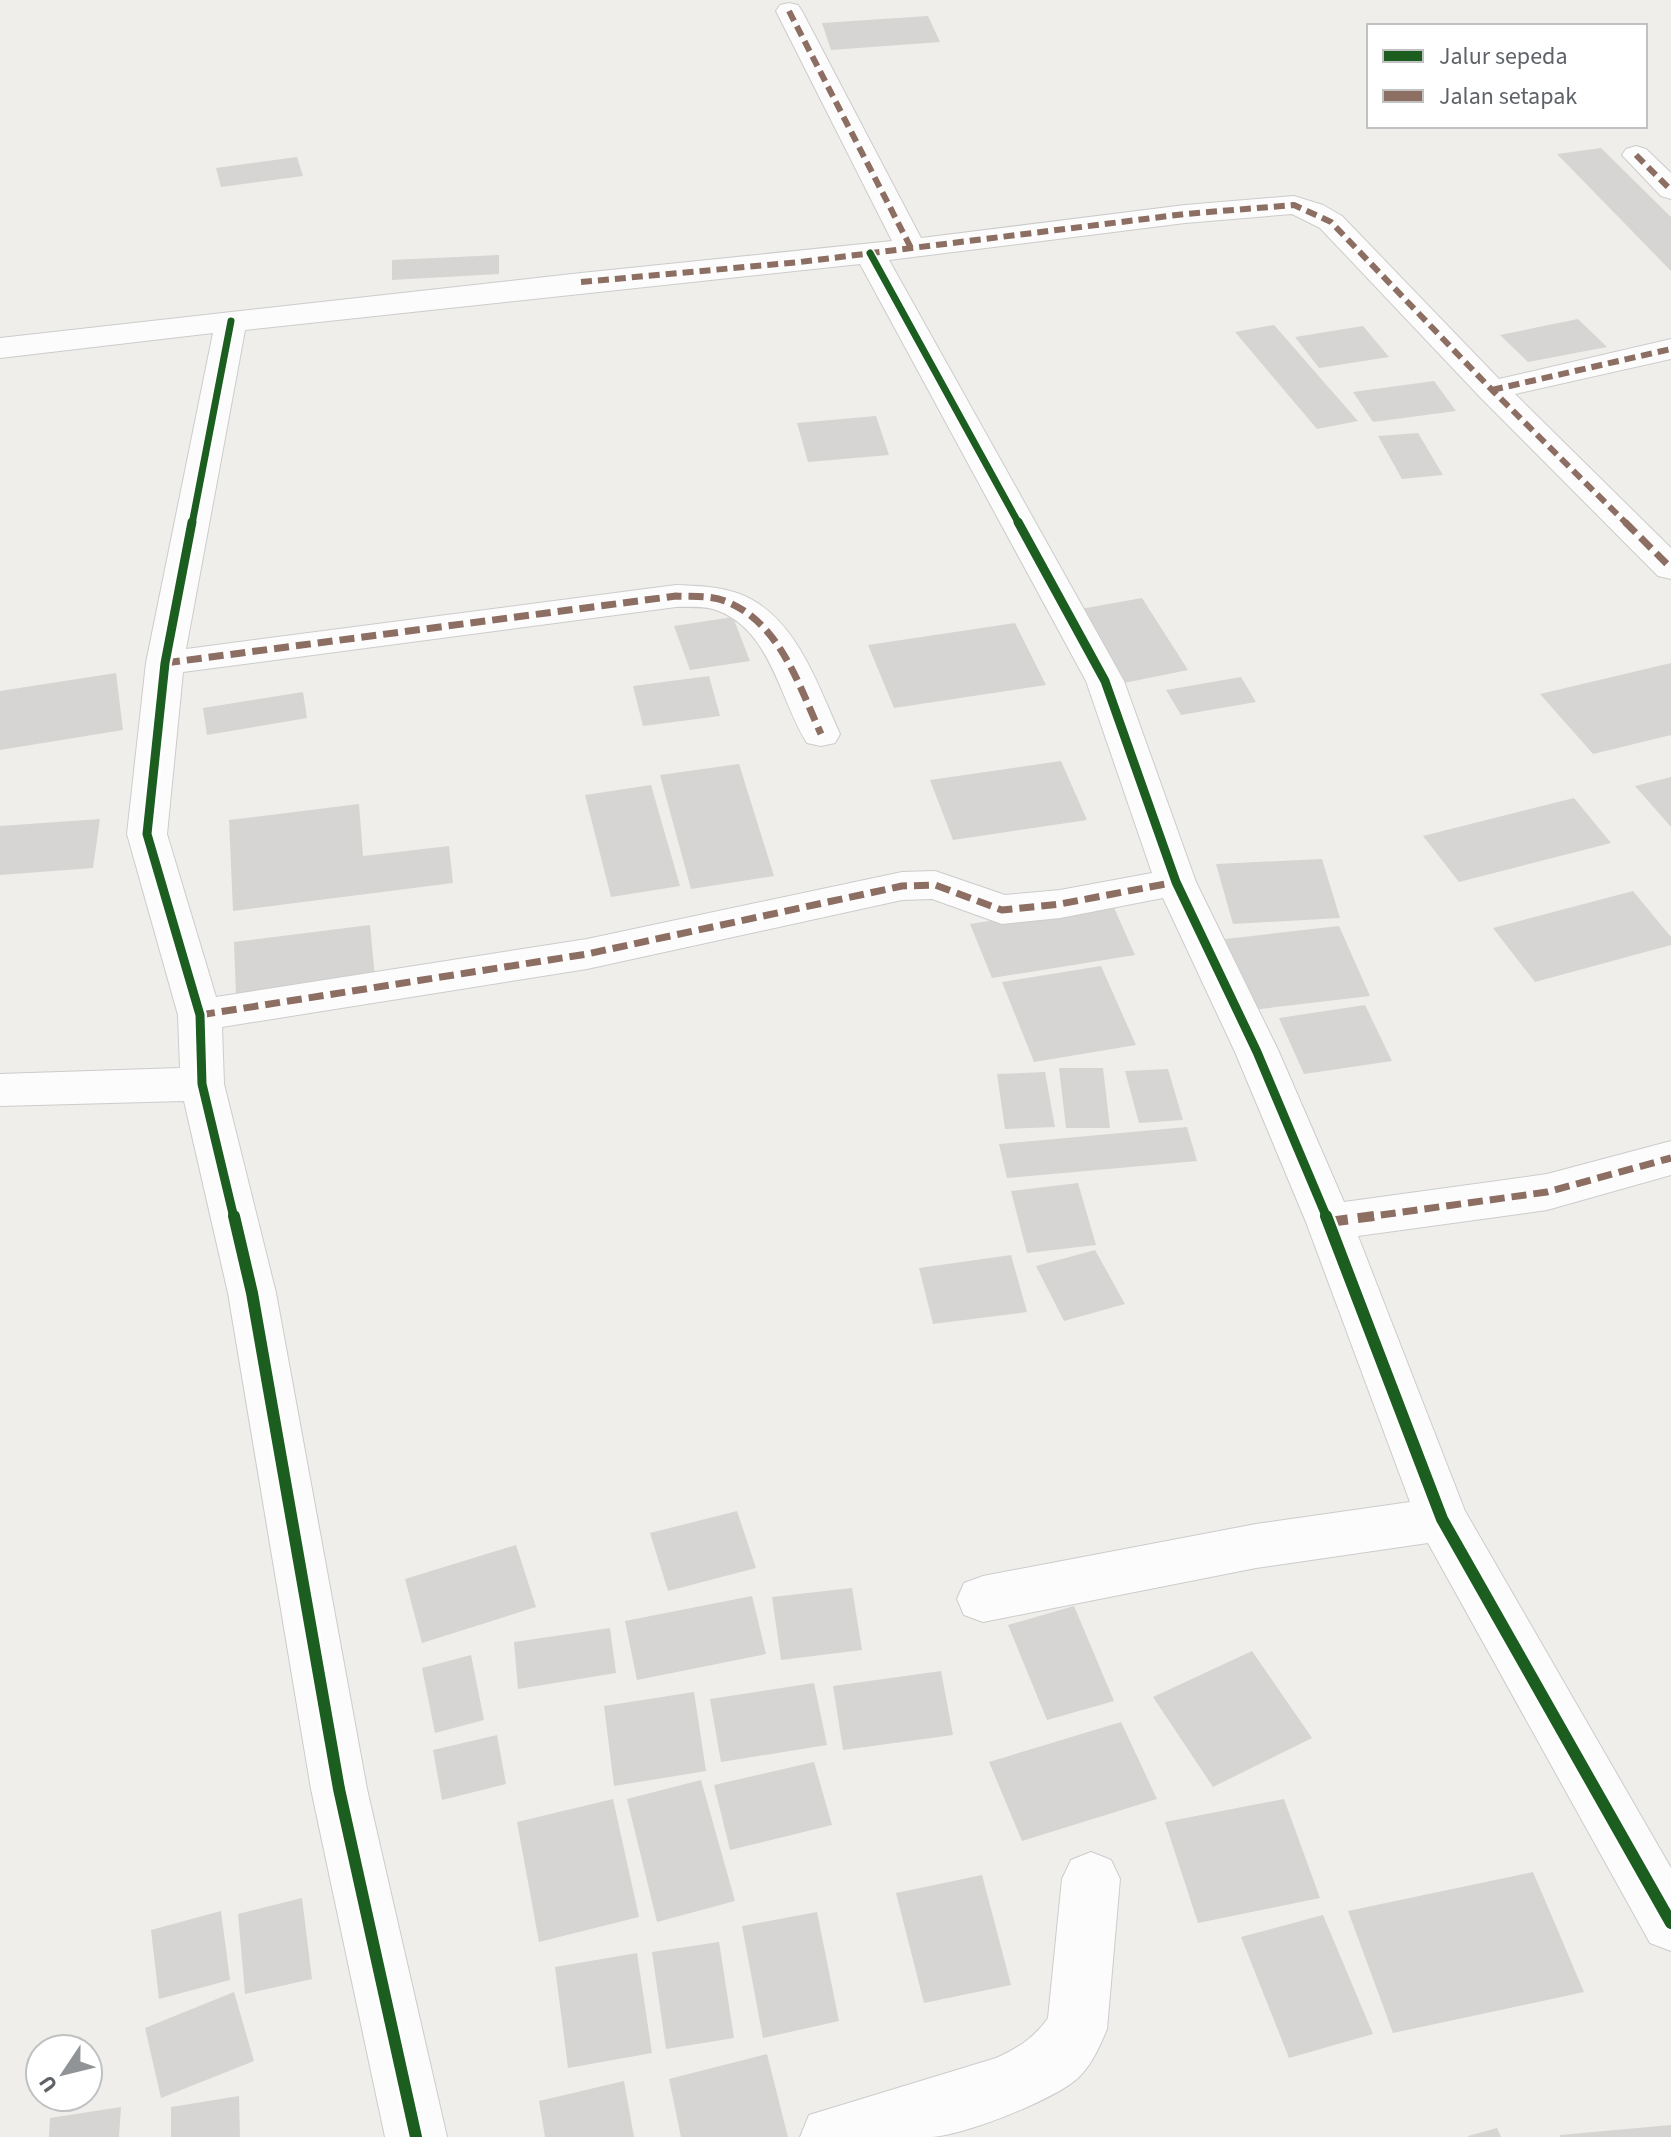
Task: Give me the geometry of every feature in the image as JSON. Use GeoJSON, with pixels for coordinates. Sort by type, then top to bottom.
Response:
{"type":"FeatureCollection","features":[{"type":"Feature","properties":{"kind":"street"},"geometry":{"type":"LineString","coordinates":[[789,11],[911,248]]}},
{"type":"Feature","properties":{"kind":"street"},"geometry":{"type":"LineString","coordinates":[[1636,155],[1671,190]]}},
{"type":"Feature","properties":{"kind":"street"},"geometry":{"type":"LineString","coordinates":[[0,348],[870,253],[1185,214],[1302,207],[1331,222],[1492,390],[1671,568]]}},
{"type":"Feature","properties":{"kind":"street"},"geometry":{"type":"LineString","coordinates":[[870,253],[1105,681],[1176,882],[1257,1052],[1329,1222],[1442,1519],[1671,1923]]}},
{"type":"Feature","properties":{"kind":"street"},"geometry":{"type":"LineString","coordinates":[[231,321],[165,663],[147,834],[200,1015],[202,1084],[252,1293],[339,1789],[416,2137]]}},
{"type":"Feature","properties":{"kind":"street"},"geometry":{"type":"LineString","coordinates":[[1492,390],[1671,349]]}},
{"type":"Feature","properties":{"kind":"street"},"geometry":{"type":"LineString","coordinates":[[165,663],[676,596],[703,597],[728,602],[761,625],[778,644],[821,734]]}},
{"type":"Feature","properties":{"kind":"street"},"geometry":{"type":"LineString","coordinates":[[200,1015],[587,954],[902,886],[935,885],[1002,910],[1060,904],[1176,882]]}},
{"type":"Feature","properties":{"kind":"street"},"geometry":{"type":"LineString","coordinates":[[0,1090],[202,1084]]}},
{"type":"Feature","properties":{"kind":"street"},"geometry":{"type":"LineString","coordinates":[[1329,1222],[1547,1192],[1671,1158]]}},
{"type":"Feature","properties":{"kind":"street"},"geometry":{"type":"LineString","coordinates":[[983,1599],[1256,1546],[1442,1519]]}},
{"type":"Feature","properties":{"kind":"street"},"geometry":{"type":"LineString","coordinates":[[831,2137],[1000,2087],[1038,2070],[1058,2055],[1077,2029],[1091,1879]]}},
{"type":"Feature","properties":{"kind":"building"},"geometry":{"type":"Polygon","coordinates":[[[928,16],[940,42],[831,50],[822,23],[928,16]]]}},
{"type":"Feature","properties":{"kind":"building"},"geometry":{"type":"Polygon","coordinates":[[[1601,148],[1671,217],[1671,271],[1557,154],[1601,148]]]}},
{"type":"Feature","properties":{"kind":"building"},"geometry":{"type":"Polygon","coordinates":[[[297,157],[303,176],[221,187],[216,168],[297,157]]]}},
{"type":"Feature","properties":{"kind":"building"},"geometry":{"type":"Polygon","coordinates":[[[499,255],[499,274],[392,280],[392,260],[499,255]]]}},
{"type":"Feature","properties":{"kind":"building"},"geometry":{"type":"Polygon","coordinates":[[[1578,319],[1607,347],[1528,362],[1500,335],[1578,319]]]}},
{"type":"Feature","properties":{"kind":"building"},"geometry":{"type":"Polygon","coordinates":[[[1274,325],[1358,421],[1317,429],[1235,332],[1274,325]]]}},
{"type":"Feature","properties":{"kind":"building"},"geometry":{"type":"Polygon","coordinates":[[[1363,326],[1389,357],[1319,368],[1295,337],[1363,326]]]}},
{"type":"Feature","properties":{"kind":"building"},"geometry":{"type":"Polygon","coordinates":[[[1434,381],[1456,411],[1373,422],[1353,392],[1434,381]]]}},
{"type":"Feature","properties":{"kind":"building"},"geometry":{"type":"Polygon","coordinates":[[[876,416],[889,455],[808,462],[797,423],[876,416]]]}},
{"type":"Feature","properties":{"kind":"building"},"geometry":{"type":"Polygon","coordinates":[[[1418,433],[1443,475],[1402,479],[1378,436],[1418,433]]]}},
{"type":"Feature","properties":{"kind":"building"},"geometry":{"type":"Polygon","coordinates":[[[1142,598],[1188,670],[1119,684],[1075,610],[1142,598]]]}},
{"type":"Feature","properties":{"kind":"building"},"geometry":{"type":"Polygon","coordinates":[[[733,617],[750,661],[690,670],[674,626],[733,617]]]}},
{"type":"Feature","properties":{"kind":"building"},"geometry":{"type":"Polygon","coordinates":[[[1015,623],[1046,685],[894,708],[868,645],[1015,623]]]}},
{"type":"Feature","properties":{"kind":"building"},"geometry":{"type":"Polygon","coordinates":[[[1671,663],[1671,735],[1593,754],[1540,694],[1671,663]]]}},
{"type":"Feature","properties":{"kind":"building"},"geometry":{"type":"Polygon","coordinates":[[[116,673],[123,730],[0,750],[0,691],[116,673]]]}},
{"type":"Feature","properties":{"kind":"building"},"geometry":{"type":"Polygon","coordinates":[[[709,676],[720,716],[643,726],[633,686],[709,676]]]}},
{"type":"Feature","properties":{"kind":"building"},"geometry":{"type":"Polygon","coordinates":[[[1241,677],[1256,702],[1181,715],[1166,690],[1241,677]]]}},
{"type":"Feature","properties":{"kind":"building"},"geometry":{"type":"Polygon","coordinates":[[[303,692],[307,718],[207,735],[203,708],[303,692]]]}},
{"type":"Feature","properties":{"kind":"building"},"geometry":{"type":"Polygon","coordinates":[[[1061,761],[1087,820],[953,840],[930,780],[1061,761]]]}},
{"type":"Feature","properties":{"kind":"building"},"geometry":{"type":"Polygon","coordinates":[[[739,764],[774,876],[691,889],[660,775],[739,764]]]}},
{"type":"Feature","properties":{"kind":"building"},"geometry":{"type":"Polygon","coordinates":[[[1671,777],[1671,827],[1635,786],[1671,777]]]}},
{"type":"Feature","properties":{"kind":"building"},"geometry":{"type":"Polygon","coordinates":[[[651,785],[680,886],[611,897],[585,795],[651,785]]]}},
{"type":"Feature","properties":{"kind":"building"},"geometry":{"type":"Polygon","coordinates":[[[1574,798],[1611,843],[1459,882],[1423,836],[1574,798]]]}},
{"type":"Feature","properties":{"kind":"building"},"geometry":{"type":"Polygon","coordinates":[[[359,804],[363,856],[449,846],[453,883],[233,911],[229,820],[359,804]]]}},
{"type":"Feature","properties":{"kind":"building"},"geometry":{"type":"Polygon","coordinates":[[[100,819],[93,868],[0,875],[0,826],[100,819]]]}},
{"type":"Feature","properties":{"kind":"building"},"geometry":{"type":"Polygon","coordinates":[[[1322,859],[1340,918],[1233,924],[1216,864],[1322,859]]]}},
{"type":"Feature","properties":{"kind":"building"},"geometry":{"type":"Polygon","coordinates":[[[1633,891],[1671,937],[1671,945],[1535,982],[1493,928],[1633,891]]]}},
{"type":"Feature","properties":{"kind":"building"},"geometry":{"type":"Polygon","coordinates":[[[1111,901],[1135,955],[992,978],[970,924],[1111,901]]]}},
{"type":"Feature","properties":{"kind":"building"},"geometry":{"type":"Polygon","coordinates":[[[370,925],[375,977],[236,995],[234,942],[370,925]]]}},
{"type":"Feature","properties":{"kind":"building"},"geometry":{"type":"Polygon","coordinates":[[[1339,926],[1370,996],[1252,1010],[1225,939],[1339,926]]]}},
{"type":"Feature","properties":{"kind":"building"},"geometry":{"type":"Polygon","coordinates":[[[1101,966],[1136,1045],[1034,1062],[1002,982],[1101,966]]]}},
{"type":"Feature","properties":{"kind":"building"},"geometry":{"type":"Polygon","coordinates":[[[1365,1005],[1392,1061],[1304,1074],[1279,1018],[1365,1005]]]}},
{"type":"Feature","properties":{"kind":"building"},"geometry":{"type":"Polygon","coordinates":[[[1059,1068],[1103,1068],[1110,1128],[1066,1128],[1059,1068]]]}},
{"type":"Feature","properties":{"kind":"building"},"geometry":{"type":"Polygon","coordinates":[[[1168,1069],[1183,1120],[1139,1123],[1125,1071],[1168,1069]]]}},
{"type":"Feature","properties":{"kind":"building"},"geometry":{"type":"Polygon","coordinates":[[[1045,1072],[1055,1127],[1005,1129],[997,1074],[1045,1072]]]}},
{"type":"Feature","properties":{"kind":"building"},"geometry":{"type":"Polygon","coordinates":[[[1187,1127],[1197,1161],[1007,1178],[999,1144],[1187,1127]]]}},
{"type":"Feature","properties":{"kind":"building"},"geometry":{"type":"Polygon","coordinates":[[[1078,1183],[1096,1245],[1027,1253],[1011,1191],[1078,1183]]]}},
{"type":"Feature","properties":{"kind":"building"},"geometry":{"type":"Polygon","coordinates":[[[1095,1250],[1125,1304],[1064,1321],[1036,1266],[1095,1250]]]}},
{"type":"Feature","properties":{"kind":"building"},"geometry":{"type":"Polygon","coordinates":[[[1011,1255],[1027,1312],[933,1324],[919,1268],[1011,1255]]]}},
{"type":"Feature","properties":{"kind":"building"},"geometry":{"type":"Polygon","coordinates":[[[737,1511],[756,1568],[668,1591],[650,1533],[737,1511]]]}},
{"type":"Feature","properties":{"kind":"building"},"geometry":{"type":"Polygon","coordinates":[[[516,1545],[536,1607],[422,1643],[405,1579],[516,1545]]]}},
{"type":"Feature","properties":{"kind":"building"},"geometry":{"type":"Polygon","coordinates":[[[852,1588],[862,1650],[781,1660],[772,1597],[852,1588]]]}},
{"type":"Feature","properties":{"kind":"building"},"geometry":{"type":"Polygon","coordinates":[[[752,1596],[766,1654],[637,1680],[625,1621],[752,1596]]]}},
{"type":"Feature","properties":{"kind":"building"},"geometry":{"type":"Polygon","coordinates":[[[1074,1606],[1114,1701],[1047,1720],[1008,1625],[1074,1606]]]}},
{"type":"Feature","properties":{"kind":"building"},"geometry":{"type":"Polygon","coordinates":[[[610,1628],[616,1673],[518,1689],[514,1642],[610,1628]]]}},
{"type":"Feature","properties":{"kind":"building"},"geometry":{"type":"Polygon","coordinates":[[[1252,1651],[1312,1738],[1213,1787],[1153,1697],[1252,1651]]]}},
{"type":"Feature","properties":{"kind":"building"},"geometry":{"type":"Polygon","coordinates":[[[471,1655],[484,1720],[435,1733],[422,1668],[471,1655]]]}},
{"type":"Feature","properties":{"kind":"building"},"geometry":{"type":"Polygon","coordinates":[[[941,1671],[953,1735],[843,1750],[833,1686],[941,1671]]]}},
{"type":"Feature","properties":{"kind":"building"},"geometry":{"type":"Polygon","coordinates":[[[814,1683],[827,1745],[721,1762],[710,1699],[814,1683]]]}},
{"type":"Feature","properties":{"kind":"building"},"geometry":{"type":"Polygon","coordinates":[[[694,1692],[706,1771],[614,1786],[604,1706],[694,1692]]]}},
{"type":"Feature","properties":{"kind":"building"},"geometry":{"type":"Polygon","coordinates":[[[1121,1722],[1157,1799],[1022,1841],[989,1762],[1121,1722]]]}},
{"type":"Feature","properties":{"kind":"building"},"geometry":{"type":"Polygon","coordinates":[[[497,1735],[506,1784],[442,1800],[433,1750],[497,1735]]]}},
{"type":"Feature","properties":{"kind":"building"},"geometry":{"type":"Polygon","coordinates":[[[814,1762],[832,1825],[730,1850],[714,1785],[814,1762]]]}},
{"type":"Feature","properties":{"kind":"building"},"geometry":{"type":"Polygon","coordinates":[[[701,1780],[735,1901],[657,1922],[627,1799],[701,1780]]]}},
{"type":"Feature","properties":{"kind":"building"},"geometry":{"type":"Polygon","coordinates":[[[613,1799],[639,1917],[539,1942],[517,1822],[613,1799]]]}},
{"type":"Feature","properties":{"kind":"building"},"geometry":{"type":"Polygon","coordinates":[[[1284,1799],[1320,1898],[1198,1923],[1165,1822],[1284,1799]]]}},
{"type":"Feature","properties":{"kind":"building"},"geometry":{"type":"Polygon","coordinates":[[[1533,1872],[1584,1992],[1393,2033],[1348,1911],[1533,1872]]]}},
{"type":"Feature","properties":{"kind":"building"},"geometry":{"type":"Polygon","coordinates":[[[982,1875],[1011,1985],[924,2003],[896,1893],[982,1875]]]}},
{"type":"Feature","properties":{"kind":"building"},"geometry":{"type":"Polygon","coordinates":[[[302,1898],[312,1979],[245,1994],[238,1914],[302,1898]]]}},
{"type":"Feature","properties":{"kind":"building"},"geometry":{"type":"Polygon","coordinates":[[[221,1911],[230,1980],[159,1999],[151,1930],[221,1911]]]}},
{"type":"Feature","properties":{"kind":"building"},"geometry":{"type":"Polygon","coordinates":[[[817,1912],[839,2021],[763,2038],[742,1926],[817,1912]]]}},
{"type":"Feature","properties":{"kind":"building"},"geometry":{"type":"Polygon","coordinates":[[[1323,1915],[1373,2034],[1289,2058],[1241,1937],[1323,1915]]]}},
{"type":"Feature","properties":{"kind":"building"},"geometry":{"type":"Polygon","coordinates":[[[719,1942],[734,2038],[666,2049],[652,1952],[719,1942]]]}},
{"type":"Feature","properties":{"kind":"building"},"geometry":{"type":"Polygon","coordinates":[[[637,1953],[652,2053],[568,2068],[555,1967],[637,1953]]]}},
{"type":"Feature","properties":{"kind":"building"},"geometry":{"type":"Polygon","coordinates":[[[234,1992],[254,2061],[161,2098],[145,2028],[234,1992]]]}},
{"type":"Feature","properties":{"kind":"building"},"geometry":{"type":"Polygon","coordinates":[[[767,2054],[788,2137],[681,2137],[669,2079],[767,2054]]]}},
{"type":"Feature","properties":{"kind":"building"},"geometry":{"type":"Polygon","coordinates":[[[624,2081],[634,2137],[545,2137],[539,2101],[624,2081]]]}},
{"type":"Feature","properties":{"kind":"building"},"geometry":{"type":"Polygon","coordinates":[[[239,2096],[240,2137],[171,2137],[171,2107],[239,2096]]]}},
{"type":"Feature","properties":{"kind":"building"},"geometry":{"type":"Polygon","coordinates":[[[121,2107],[119,2137],[49,2137],[50,2118],[104,2113],[104,2110],[121,2107]]]}},
{"type":"Feature","properties":{"kind":"building"},"geometry":{"type":"Polygon","coordinates":[[[1671,2125],[1671,2137],[1560,2137],[1560,2135],[1671,2125]]]}},
{"type":"Feature","properties":{"kind":"building"},"geometry":{"type":"Polygon","coordinates":[[[1497,2128],[1501,2137],[1468,2137],[1468,2136],[1497,2128]]]}},
{"type":"Feature","properties":{"kind":"marked path"},"geometry":{"type":"LineString","coordinates":[[789,11],[911,248]]}},
{"type":"Feature","properties":{"kind":"marked path"},"geometry":{"type":"LineString","coordinates":[[1636,155],[1671,190]]}},
{"type":"Feature","properties":{"kind":"marked path"},"geometry":{"type":"LineString","coordinates":[[581,282],[800,262],[1185,214],[1294,205],[1331,222],[1492,390],[1671,568]]}},
{"type":"Feature","properties":{"kind":"marked path"},"geometry":{"type":"LineString","coordinates":[[1492,390],[1671,349]]}},
{"type":"Feature","properties":{"kind":"marked path"},"geometry":{"type":"LineString","coordinates":[[165,663],[676,596],[707,597],[744,610],[760,623],[785,657],[821,734]]}},
{"type":"Feature","properties":{"kind":"marked path"},"geometry":{"type":"LineString","coordinates":[[200,1015],[587,954],[902,886],[935,885],[1002,910],[1060,904],[1176,882]]}},
{"type":"Feature","properties":{"kind":"marked path"},"geometry":{"type":"LineString","coordinates":[[1329,1222],[1547,1192],[1671,1158]]}},
{"type":"Feature","properties":{"kind":"cycle path"},"geometry":{"type":"LineString","coordinates":[[870,253],[1105,681],[1176,882],[1257,1052],[1329,1222],[1442,1519],[1671,1923]]}},
{"type":"Feature","properties":{"kind":"cycle path"},"geometry":{"type":"LineString","coordinates":[[231,321],[165,663],[147,834],[200,1015],[202,1084],[252,1293],[339,1789],[416,2137]]}}]}
